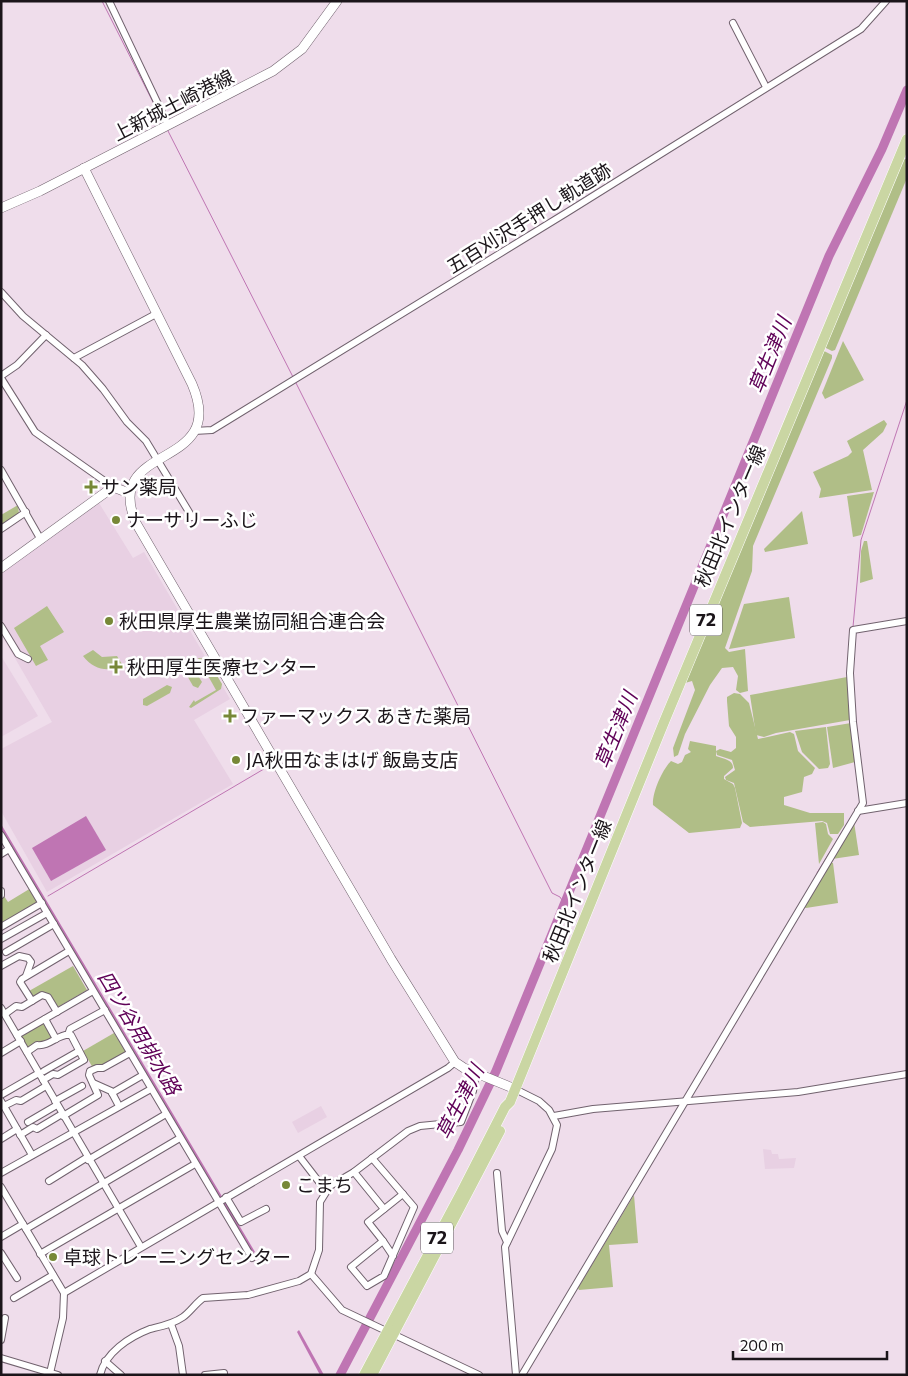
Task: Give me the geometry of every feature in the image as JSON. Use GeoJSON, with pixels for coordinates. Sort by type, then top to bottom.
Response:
{"type":"FeatureCollection","features":[{"type":"Feature","properties":{"kind":"main road","name":"秋田北インター線"},"geometry":{"type":"LineString","coordinates":[[364,1375],[390,1334],[483,1166],[508,1115],[515,1089],[679,686],[907,139]]}},
{"type":"Feature","properties":{"kind":"main road","name":"秋田北インター線"},"geometry":{"type":"LineString","coordinates":[[372,1375],[390,1334]]}},
{"type":"Feature","properties":{"kind":"street"},"geometry":{"type":"LineString","coordinates":[[108,1],[166,126]]}},
{"type":"Feature","properties":{"kind":"street","name":"上新城土崎港線"},"geometry":{"type":"LineString","coordinates":[[2,207],[84,168],[265,76],[292,58],[310,39],[337,1]]}},
{"type":"Feature","properties":{"kind":"street","name":"五百刈沢手押し軌道跡"},"geometry":{"type":"LineString","coordinates":[[194,431],[212,430],[566,214],[861,29],[886,1]]}},
{"type":"Feature","properties":{"kind":"street"},"geometry":{"type":"LineString","coordinates":[[733,23],[766,87]]}},
{"type":"Feature","properties":{"kind":"street"},"geometry":{"type":"LineString","coordinates":[[84,168],[196,394],[199,414],[194,431],[180,447],[139,473],[132,483],[129,493],[131,510],[136,523],[358,903],[455,1062],[538,1101],[554,1116],[557,1125],[552,1149],[507,1242],[504,1253],[516,1375]]}},
{"type":"Feature","properties":{"kind":"street"},"geometry":{"type":"LineString","coordinates":[[1,292],[23,316],[74,358],[104,389],[127,422],[146,441],[192,518]]}},
{"type":"Feature","properties":{"kind":"street"},"geometry":{"type":"LineString","coordinates":[[74,358],[156,314]]}},
{"type":"Feature","properties":{"kind":"street"},"geometry":{"type":"LineString","coordinates":[[46,335],[17,365],[1,377],[34,432],[113,487],[129,493]]}},
{"type":"Feature","properties":{"kind":"street"},"geometry":{"type":"LineString","coordinates":[[1,470],[41,540]]}},
{"type":"Feature","properties":{"kind":"street"},"geometry":{"type":"LineString","coordinates":[[1,568],[113,487]]}},
{"type":"Feature","properties":{"kind":"street"},"geometry":{"type":"LineString","coordinates":[[2,528],[26,512]]}},
{"type":"Feature","properties":{"kind":"street"},"geometry":{"type":"LineString","coordinates":[[522,1375],[863,803],[852,712],[850,673],[853,630],[907,621]]}},
{"type":"Feature","properties":{"kind":"street"},"geometry":{"type":"LineString","coordinates":[[1,626],[18,654],[28,659]]}},
{"type":"Feature","properties":{"kind":"street"},"geometry":{"type":"LineString","coordinates":[[858,811],[907,803]]}},
{"type":"Feature","properties":{"kind":"street"},"geometry":{"type":"LineString","coordinates":[[1,835],[195,1164],[241,1222],[266,1209]]}},
{"type":"Feature","properties":{"kind":"street"},"geometry":{"type":"LineString","coordinates":[[1,854],[10,849]]}},
{"type":"Feature","properties":{"kind":"street"},"geometry":{"type":"LineString","coordinates":[[1,890],[1,895]]}},
{"type":"Feature","properties":{"kind":"street"},"geometry":{"type":"LineString","coordinates":[[1,927],[42,903]]}},
{"type":"Feature","properties":{"kind":"street"},"geometry":{"type":"LineString","coordinates":[[1,939],[47,913]]}},
{"type":"Feature","properties":{"kind":"street"},"geometry":{"type":"LineString","coordinates":[[13,920],[19,929]]}},
{"type":"Feature","properties":{"kind":"street"},"geometry":{"type":"LineString","coordinates":[[6,952],[54,924]]}},
{"type":"Feature","properties":{"kind":"street"},"geometry":{"type":"LineString","coordinates":[[1,944],[11,961]]}},
{"type":"Feature","properties":{"kind":"street"},"geometry":{"type":"LineString","coordinates":[[32,1001],[20,982],[26,976],[69,951]]}},
{"type":"Feature","properties":{"kind":"street"},"geometry":{"type":"LineString","coordinates":[[1,966],[19,956],[28,958],[30,962],[26,976]]}},
{"type":"Feature","properties":{"kind":"street"},"geometry":{"type":"LineString","coordinates":[[1,1053],[45,1019],[93,991]]}},
{"type":"Feature","properties":{"kind":"street"},"geometry":{"type":"LineString","coordinates":[[57,1012],[48,996],[42,995],[22,1007],[16,1006],[3,1012],[41,1072],[45,1083],[87,1159],[140,1247]]}},
{"type":"Feature","properties":{"kind":"street"},"geometry":{"type":"LineString","coordinates":[[68,1035],[70,1029],[105,1010]]}},
{"type":"Feature","properties":{"kind":"street"},"geometry":{"type":"LineString","coordinates":[[45,1019],[56,1039]]}},
{"type":"Feature","properties":{"kind":"street"},"geometry":{"type":"LineString","coordinates":[[27,1052],[36,1045],[44,1046],[65,1034],[71,1035],[84,1060],[58,1075],[53,1074],[45,1083],[21,1101],[16,1100],[2,1103],[32,1155]]}},
{"type":"Feature","properties":{"kind":"street"},"geometry":{"type":"LineString","coordinates":[[1,1094],[79,1051]]}},
{"type":"Feature","properties":{"kind":"street"},"geometry":{"type":"LineString","coordinates":[[98,1095],[89,1075],[90,1071],[103,1068],[130,1053]]}},
{"type":"Feature","properties":{"kind":"street"},"geometry":{"type":"LineString","coordinates":[[64,1294],[140,1247],[299,1156],[448,1068],[455,1062]]}},
{"type":"Feature","properties":{"kind":"street"},"geometry":{"type":"LineString","coordinates":[[100,1375],[105,1361],[111,1354],[148,1330],[172,1324],[185,1316],[203,1298],[248,1295],[299,1281],[311,1274],[319,1250],[320,1202],[326,1191],[340,1179],[354,1172],[414,1128],[461,1122],[478,1074]]}},
{"type":"Feature","properties":{"kind":"street"},"geometry":{"type":"LineString","coordinates":[[554,1116],[593,1109],[798,1092],[907,1074]]}},
{"type":"Feature","properties":{"kind":"street"},"geometry":{"type":"LineString","coordinates":[[1,1139],[33,1127],[37,1129],[98,1095],[110,1092],[143,1075]]}},
{"type":"Feature","properties":{"kind":"street"},"geometry":{"type":"LineString","coordinates":[[94,1083],[110,1092],[119,1106]]}},
{"type":"Feature","properties":{"kind":"street"},"geometry":{"type":"LineString","coordinates":[[28,1122],[82,1086]]}},
{"type":"Feature","properties":{"kind":"street"},"geometry":{"type":"LineString","coordinates":[[1,1173],[151,1089]]}},
{"type":"Feature","properties":{"kind":"street"},"geometry":{"type":"LineString","coordinates":[[49,1181],[166,1114]]}},
{"type":"Feature","properties":{"kind":"street"},"geometry":{"type":"LineString","coordinates":[[1,1237],[24,1227],[180,1138]]}},
{"type":"Feature","properties":{"kind":"street"},"geometry":{"type":"LineString","coordinates":[[299,1156],[326,1191]]}},
{"type":"Feature","properties":{"kind":"street"},"geometry":{"type":"LineString","coordinates":[[372,1158],[414,1207],[384,1276],[367,1286],[351,1267],[384,1241]]}},
{"type":"Feature","properties":{"kind":"street"},"geometry":{"type":"LineString","coordinates":[[40,1254],[195,1164]]}},
{"type":"Feature","properties":{"kind":"street"},"geometry":{"type":"LineString","coordinates":[[354,1172],[384,1209]]}},
{"type":"Feature","properties":{"kind":"street"},"geometry":{"type":"LineString","coordinates":[[497,1173],[502,1231],[507,1242]]}},
{"type":"Feature","properties":{"kind":"street"},"geometry":{"type":"LineString","coordinates":[[1,1187],[64,1294],[63,1318],[54,1374],[1,1358]]}},
{"type":"Feature","properties":{"kind":"street"},"geometry":{"type":"LineString","coordinates":[[393,1256],[384,1241],[368,1222],[403,1194]]}},
{"type":"Feature","properties":{"kind":"street"},"geometry":{"type":"LineString","coordinates":[[222,1200],[252,1258]]}},
{"type":"Feature","properties":{"kind":"street"},"geometry":{"type":"LineString","coordinates":[[1,1253],[17,1278]]}},
{"type":"Feature","properties":{"kind":"street"},"geometry":{"type":"LineString","coordinates":[[311,1274],[342,1310],[479,1375]]}},
{"type":"Feature","properties":{"kind":"street"},"geometry":{"type":"LineString","coordinates":[[14,1298],[53,1275]]}},
{"type":"Feature","properties":{"kind":"street"},"geometry":{"type":"LineString","coordinates":[[1,1340],[4,1318]]}},
{"type":"Feature","properties":{"kind":"street"},"geometry":{"type":"LineString","coordinates":[[172,1324],[179,1346],[183,1375]]}},
{"type":"Feature","properties":{"kind":"street"},"geometry":{"type":"LineString","coordinates":[[105,1361],[121,1375]]}},
{"type":"Feature","properties":{"kind":"street"},"geometry":{"type":"LineString","coordinates":[[205,1375],[224,1373]]}},
{"type":"Feature","properties":{"kind":"shaded area","name":"秋田厚生医療センター"},"geometry":{"type":"Polygon","coordinates":[[[99,503],[133,558],[144,552],[230,699],[194,720],[233,784],[47,892],[1,811],[1,749],[52,722],[1,634],[1,573],[99,503]]]}},
{"type":"Feature","properties":{"kind":"shaded area"},"geometry":{"type":"Polygon","coordinates":[[[1,656],[38,716],[1,737],[1,656]]]}},
{"type":"Feature","properties":{"kind":"shaded area"},"geometry":{"type":"Polygon","coordinates":[[[86,816],[106,850],[51,881],[32,848],[86,816]]]}},
{"type":"Feature","properties":{"kind":"shaded area","name":"四ツ谷用排水路"},"geometry":{"type":"Polygon","coordinates":[[[1,824],[255,1252],[252,1254],[1,830],[1,824]]]}},
{"type":"Feature","properties":{"kind":"shaded area"},"geometry":{"type":"Polygon","coordinates":[[[321,1106],[327,1117],[298,1133],[292,1122],[321,1106]]]}},
{"type":"Feature","properties":{"kind":"shaded area"},"geometry":{"type":"Polygon","coordinates":[[[763,1149],[771,1150],[772,1154],[778,1154],[779,1159],[796,1158],[794,1168],[765,1169],[763,1149]]]}},
{"type":"Feature","properties":{"kind":"shaded area"},"geometry":{"type":"Polygon","coordinates":[[[299,1330],[324,1375],[320,1375],[297,1332],[299,1330]]]}},
{"type":"Feature","properties":{"kind":"green space"},"geometry":{"type":"Polygon","coordinates":[[[902,159],[907,159],[907,178],[835,350],[832,351],[824,347],[902,159]]]}},
{"type":"Feature","properties":{"kind":"green space"},"geometry":{"type":"Polygon","coordinates":[[[843,341],[864,380],[825,399],[822,393],[843,341]]]}},
{"type":"Feature","properties":{"kind":"green space"},"geometry":{"type":"Polygon","coordinates":[[[824,351],[832,355],[832,358],[753,546],[752,571],[725,648],[729,652],[745,649],[748,691],[740,693],[736,690],[738,676],[733,667],[722,668],[710,685],[685,734],[678,755],[674,757],[673,748],[695,690],[692,681],[685,683],[824,351]]]}},
{"type":"Feature","properties":{"kind":"green space"},"geometry":{"type":"Polygon","coordinates":[[[884,420],[887,424],[883,432],[863,450],[872,490],[819,498],[821,489],[813,472],[848,456],[852,452],[847,441],[884,420]]]}},
{"type":"Feature","properties":{"kind":"green space"},"geometry":{"type":"Polygon","coordinates":[[[874,492],[861,535],[853,537],[847,496],[874,492]]]}},
{"type":"Feature","properties":{"kind":"green space"},"geometry":{"type":"Polygon","coordinates":[[[18,505],[19,514],[5,523],[1,523],[1,515],[18,505]]]}},
{"type":"Feature","properties":{"kind":"green space"},"geometry":{"type":"Polygon","coordinates":[[[802,511],[808,544],[765,552],[764,549],[802,511]]]}},
{"type":"Feature","properties":{"kind":"green space"},"geometry":{"type":"Polygon","coordinates":[[[864,541],[867,541],[873,579],[860,583],[861,551],[864,541]]]}},
{"type":"Feature","properties":{"kind":"green space"},"geometry":{"type":"Polygon","coordinates":[[[789,597],[795,638],[729,649],[744,604],[789,597]]]}},
{"type":"Feature","properties":{"kind":"green space"},"geometry":{"type":"Polygon","coordinates":[[[47,606],[64,632],[40,646],[48,660],[36,666],[14,628],[47,606]]]}},
{"type":"Feature","properties":{"kind":"green space"},"geometry":{"type":"Polygon","coordinates":[[[93,650],[102,657],[117,656],[123,666],[112,669],[96,667],[83,656],[93,650]]]}},
{"type":"Feature","properties":{"kind":"green space"},"geometry":{"type":"Polygon","coordinates":[[[198,658],[207,659],[222,684],[221,689],[191,708],[189,707],[194,700],[195,702],[216,690],[198,658]]]}},
{"type":"Feature","properties":{"kind":"green space"},"geometry":{"type":"Polygon","coordinates":[[[192,666],[202,682],[198,688],[193,686],[185,672],[187,667],[192,666]]]}},
{"type":"Feature","properties":{"kind":"green space"},"geometry":{"type":"Polygon","coordinates":[[[847,677],[850,720],[776,733],[764,737],[756,735],[750,695],[847,677]]]}},
{"type":"Feature","properties":{"kind":"green space"},"geometry":{"type":"Polygon","coordinates":[[[167,685],[172,687],[170,693],[147,706],[143,705],[143,699],[167,685]]]}},
{"type":"Feature","properties":{"kind":"green space"},"geometry":{"type":"Polygon","coordinates":[[[734,693],[740,694],[749,703],[758,739],[790,732],[794,734],[798,751],[815,768],[812,774],[804,777],[802,792],[784,797],[784,805],[810,813],[844,813],[844,825],[838,834],[830,834],[827,823],[822,821],[750,827],[743,822],[734,783],[726,780],[725,777],[735,770],[732,760],[717,755],[716,751],[720,749],[731,752],[736,748],[736,737],[729,726],[727,701],[727,697],[734,693]]]}},
{"type":"Feature","properties":{"kind":"green space"},"geometry":{"type":"Polygon","coordinates":[[[851,723],[855,762],[833,768],[827,727],[851,723]]]}},
{"type":"Feature","properties":{"kind":"green space"},"geometry":{"type":"Polygon","coordinates":[[[826,727],[830,764],[828,768],[819,769],[802,752],[795,731],[826,727]]]}},
{"type":"Feature","properties":{"kind":"green space"},"geometry":{"type":"Polygon","coordinates":[[[690,741],[716,746],[716,756],[727,760],[733,765],[733,768],[724,776],[724,779],[733,784],[735,788],[742,823],[740,828],[689,833],[653,805],[656,788],[664,770],[671,761],[678,764],[682,762],[685,755],[691,752],[688,749],[690,741]]]}},
{"type":"Feature","properties":{"kind":"green space"},"geometry":{"type":"Polygon","coordinates":[[[823,822],[826,824],[828,834],[833,839],[819,864],[815,823],[823,822]]]}},
{"type":"Feature","properties":{"kind":"green space"},"geometry":{"type":"Polygon","coordinates":[[[854,822],[859,855],[832,859],[854,822]]]}},
{"type":"Feature","properties":{"kind":"green space"},"geometry":{"type":"Polygon","coordinates":[[[828,862],[833,863],[838,903],[803,907],[828,862]]]}},
{"type":"Feature","properties":{"kind":"green space"},"geometry":{"type":"Polygon","coordinates":[[[31,888],[39,902],[1,923],[1,898],[4,896],[8,902],[31,888]]]}},
{"type":"Feature","properties":{"kind":"green space"},"geometry":{"type":"Polygon","coordinates":[[[73,966],[87,990],[58,1007],[50,994],[41,993],[33,997],[29,991],[73,966]]]}},
{"type":"Feature","properties":{"kind":"green space"},"geometry":{"type":"Polygon","coordinates":[[[43,1022],[53,1038],[27,1048],[20,1036],[43,1022]]]}},
{"type":"Feature","properties":{"kind":"green space"},"geometry":{"type":"Polygon","coordinates":[[[114,1033],[126,1052],[102,1066],[93,1068],[83,1051],[114,1033]]]}},
{"type":"Feature","properties":{"kind":"green space"},"geometry":{"type":"Polygon","coordinates":[[[634,1195],[638,1243],[609,1245],[613,1287],[579,1290],[578,1288],[634,1195]]]}},
{"type":"Feature","properties":{"kind":"waterway"},"geometry":{"type":"LineString","coordinates":[[102,1],[158,112]]}},
{"type":"Feature","properties":{"kind":"waterway","name":"草生津川"},"geometry":{"type":"LineString","coordinates":[[340,1375],[458,1150],[496,1071],[829,256],[882,149],[907,90]]}},
{"type":"Feature","properties":{"kind":"waterway"},"geometry":{"type":"LineString","coordinates":[[167,129],[293,377]]}},
{"type":"Feature","properties":{"kind":"waterway"},"geometry":{"type":"LineString","coordinates":[[296,383],[552,893],[560,897],[565,905]]}},
{"type":"Feature","properties":{"kind":"waterway"},"geometry":{"type":"LineString","coordinates":[[853,627],[861,540],[907,400]]}},
{"type":"Feature","properties":{"kind":"waterway"},"geometry":{"type":"LineString","coordinates":[[48,896],[269,766]]}},
{"type":"Feature","properties":{"kind":"waterway"},"geometry":{"type":"LineString","coordinates":[[817,873],[844,829]]}},
{"type":"Feature","properties":{"kind":"place","name":"サン薬局"},"geometry":{"type":"Point","coordinates":[91,487]}},
{"type":"Feature","properties":{"kind":"place","name":"ナーサリーふじ"},"geometry":{"type":"Point","coordinates":[116,520]}},
{"type":"Feature","properties":{"kind":"place","name":"秋田県厚生農業協同組合連合会"},"geometry":{"type":"Point","coordinates":[109,621]}},
{"type":"Feature","properties":{"kind":"place","name":"秋田厚生医療センター"},"geometry":{"type":"Point","coordinates":[116,667]}},
{"type":"Feature","properties":{"kind":"place","name":"ファーマックス あきた薬局"},"geometry":{"type":"Point","coordinates":[230,716]}},
{"type":"Feature","properties":{"kind":"place","name":"JA秋田なまはげ 飯島支店"},"geometry":{"type":"Point","coordinates":[236,760]}},
{"type":"Feature","properties":{"kind":"place","name":"こまち"},"geometry":{"type":"Point","coordinates":[286,1185]}},
{"type":"Feature","properties":{"kind":"place","name":"卓球トレーニングセンター"},"geometry":{"type":"Point","coordinates":[53,1257]}}]}
